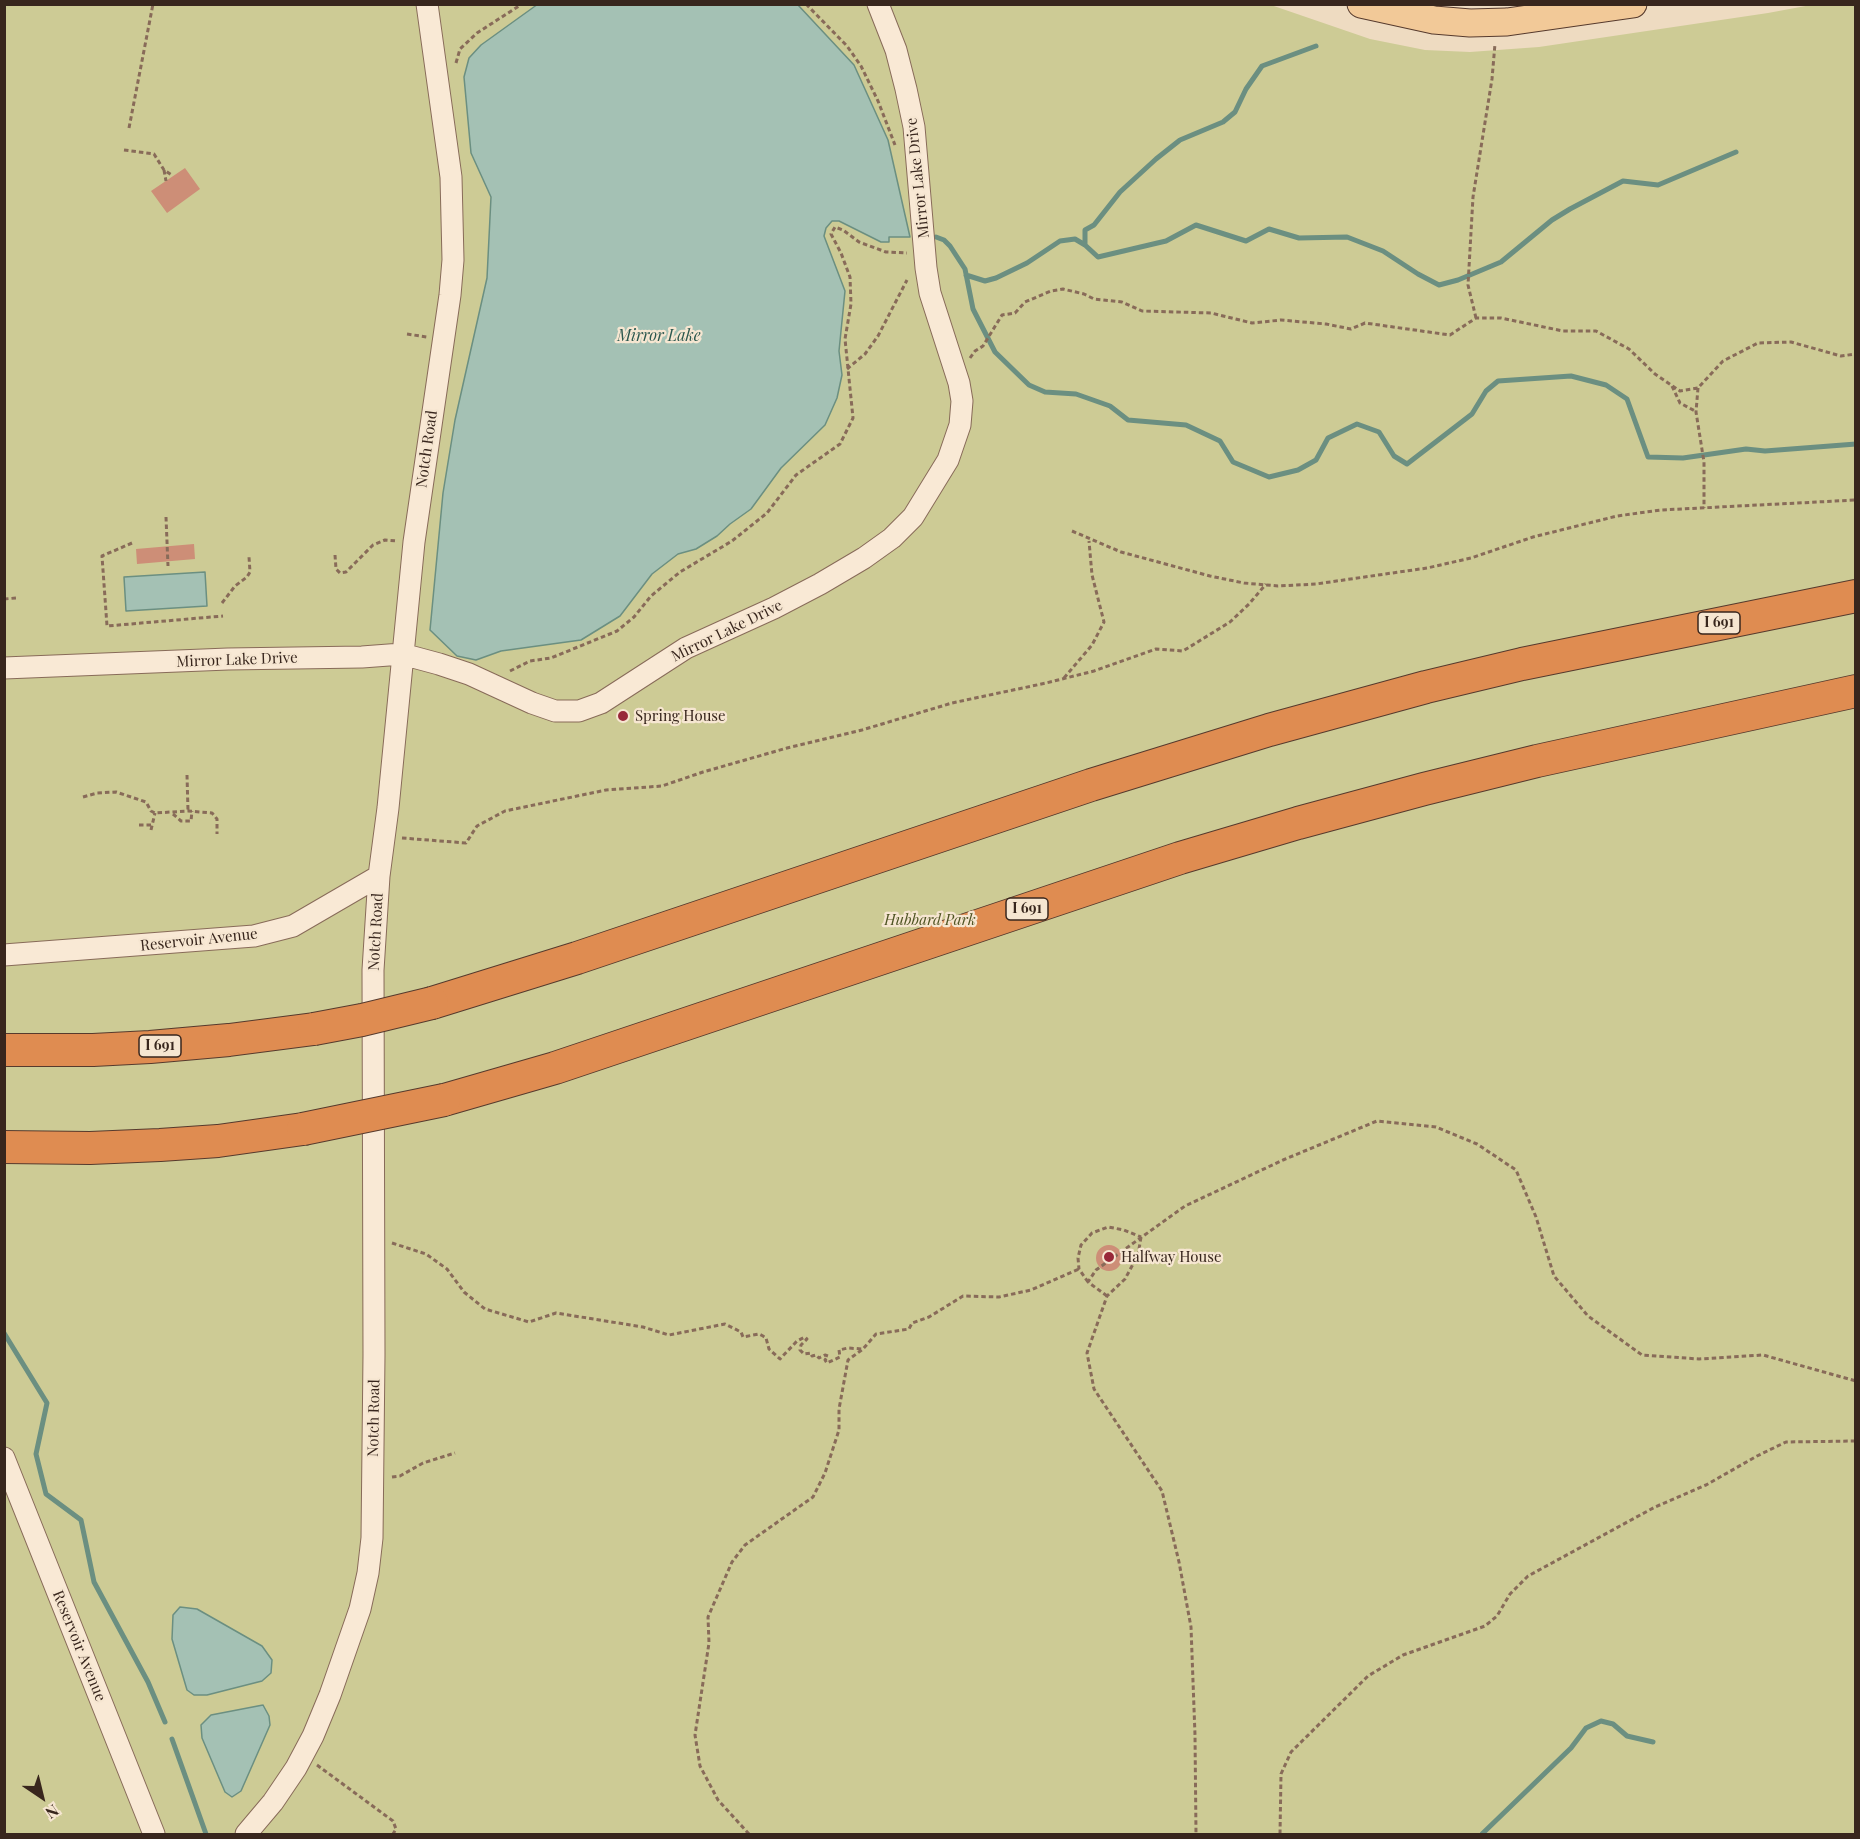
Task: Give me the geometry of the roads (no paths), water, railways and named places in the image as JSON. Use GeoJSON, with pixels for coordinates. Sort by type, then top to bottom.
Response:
{"type":"FeatureCollection","features":[{"type":"Feature","properties":{"kind":"highway","name":"I 691"},"geometry":{"type":"LineString","coordinates":[[4,1050],[93,1050],[229,1040],[314,1029],[432,1003],[597,951],[1091,785],[1269,730],[1491,671],[1856,596]]}},
{"type":"Feature","properties":{"kind":"highway","name":"I 691"},"geometry":{"type":"LineString","coordinates":[[11,1147],[160,1145],[237,1138],[303,1129],[444,1100],[565,1065],[1170,862],[1298,823],[1537,761],[1856,691]]}},
{"type":"Feature","properties":{"kind":"main road"},"geometry":{"type":"LineString","coordinates":[[1361,4],[1434,20],[1470,23],[1497,22],[1633,4]]}},
{"type":"Feature","properties":{"kind":"street","name":"Notch Road"},"geometry":{"type":"LineString","coordinates":[[246,1834],[273,1802],[303,1756],[330,1695],[360,1609],[368,1573],[372,1538],[374,970],[379,876],[414,542],[450,295],[453,260],[451,177],[427,4]]}},
{"type":"Feature","properties":{"kind":"street","name":"Mirror Lake Drive"},"geometry":{"type":"LineString","coordinates":[[4,668],[402,654],[440,664],[487,682],[532,704],[555,711],[579,711],[601,703],[686,648],[774,608],[864,558],[892,537],[913,517],[948,460],[960,425],[962,401],[959,383],[929,285],[914,127],[906,89],[896,50],[878,4]]}},
{"type":"Feature","properties":{"kind":"street","name":"Reservoir Avenue"},"geometry":{"type":"LineString","coordinates":[[4,955],[254,936],[293,926],[379,876]]}},
{"type":"Feature","properties":{"kind":"street","name":"Reservoir Avenue"},"geometry":{"type":"LineString","coordinates":[[4,1458],[153,1834]]}},
{"type":"Feature","properties":{"kind":"water","name":"Mirror Lake"},"geometry":{"type":"Polygon","coordinates":[[[538,4],[798,5],[854,65],[888,140],[910,237],[889,237],[889,242],[881,242],[839,221],[832,221],[826,228],[824,236],[845,291],[839,351],[842,375],[837,398],[825,425],[781,468],[751,509],[717,536],[696,549],[678,554],[652,574],[620,616],[581,640],[501,651],[476,660],[457,656],[430,630],[443,493],[455,420],[487,278],[491,197],[471,153],[464,77],[469,58],[481,45],[538,4]]]}},
{"type":"Feature","properties":{"kind":"water"},"geometry":{"type":"Polygon","coordinates":[[[205,572],[207,606],[126,611],[124,577],[205,572]]]}},
{"type":"Feature","properties":{"kind":"water"},"geometry":{"type":"Polygon","coordinates":[[[180,1607],[197,1609],[262,1646],[272,1660],[271,1673],[262,1681],[207,1695],[194,1695],[187,1690],[172,1639],[173,1615],[180,1607]]]}},
{"type":"Feature","properties":{"kind":"water"},"geometry":{"type":"Polygon","coordinates":[[[263,1705],[269,1716],[270,1725],[241,1791],[232,1797],[225,1792],[202,1738],[201,1725],[211,1715],[263,1705]]]}},
{"type":"Feature","properties":{"kind":"waterway"},"geometry":{"type":"LineString","coordinates":[[1085,245],[1085,230],[1094,225],[1120,192],[1156,159],[1180,140],[1223,122],[1235,112],[1246,89],[1262,66],[1316,46]]}},
{"type":"Feature","properties":{"kind":"waterway"},"geometry":{"type":"LineString","coordinates":[[966,275],[985,281],[996,278],[1027,263],[1060,241],[1075,239],[1098,257],[1166,241],[1196,225],[1246,241],[1269,229],[1299,238],[1347,237],[1383,251],[1439,285],[1458,280],[1501,262],[1552,220],[1623,181],[1658,185],[1736,152]]}},
{"type":"Feature","properties":{"kind":"waterway"},"geometry":{"type":"LineString","coordinates":[[936,237],[944,240],[950,246],[965,269],[973,309],[995,352],[1029,385],[1045,392],[1076,394],[1110,406],[1128,420],[1186,425],[1220,441],[1233,462],[1269,477],[1298,470],[1316,460],[1328,438],[1357,424],[1379,432],[1394,456],[1407,464],[1472,414],[1486,391],[1498,381],[1571,376],[1606,385],[1627,399],[1648,457],[1683,458],[1746,449],[1765,451],[1856,444]]}},
{"type":"Feature","properties":{"kind":"waterway"},"geometry":{"type":"LineString","coordinates":[[4,1333],[47,1403],[36,1454],[46,1494],[81,1520],[94,1582],[148,1682],[165,1722]]}},
{"type":"Feature","properties":{"kind":"waterway"},"geometry":{"type":"LineString","coordinates":[[1482,1834],[1571,1748],[1586,1728],[1601,1721],[1613,1724],[1627,1736],[1653,1742]]}},
{"type":"Feature","properties":{"kind":"waterway"},"geometry":{"type":"LineString","coordinates":[[172,1739],[206,1834]]}},
{"type":"Feature","properties":{"kind":"place","name":"Spring House"},"geometry":{"type":"Point","coordinates":[623,716]}},
{"type":"Feature","properties":{"kind":"place","name":"Halfway House"},"geometry":{"type":"Point","coordinates":[1109,1257]}},
{"type":"Feature","properties":{"kind":"park label","name":"Hubbard Park"},"geometry":{"type":"Point","coordinates":[930,920]}}]}
